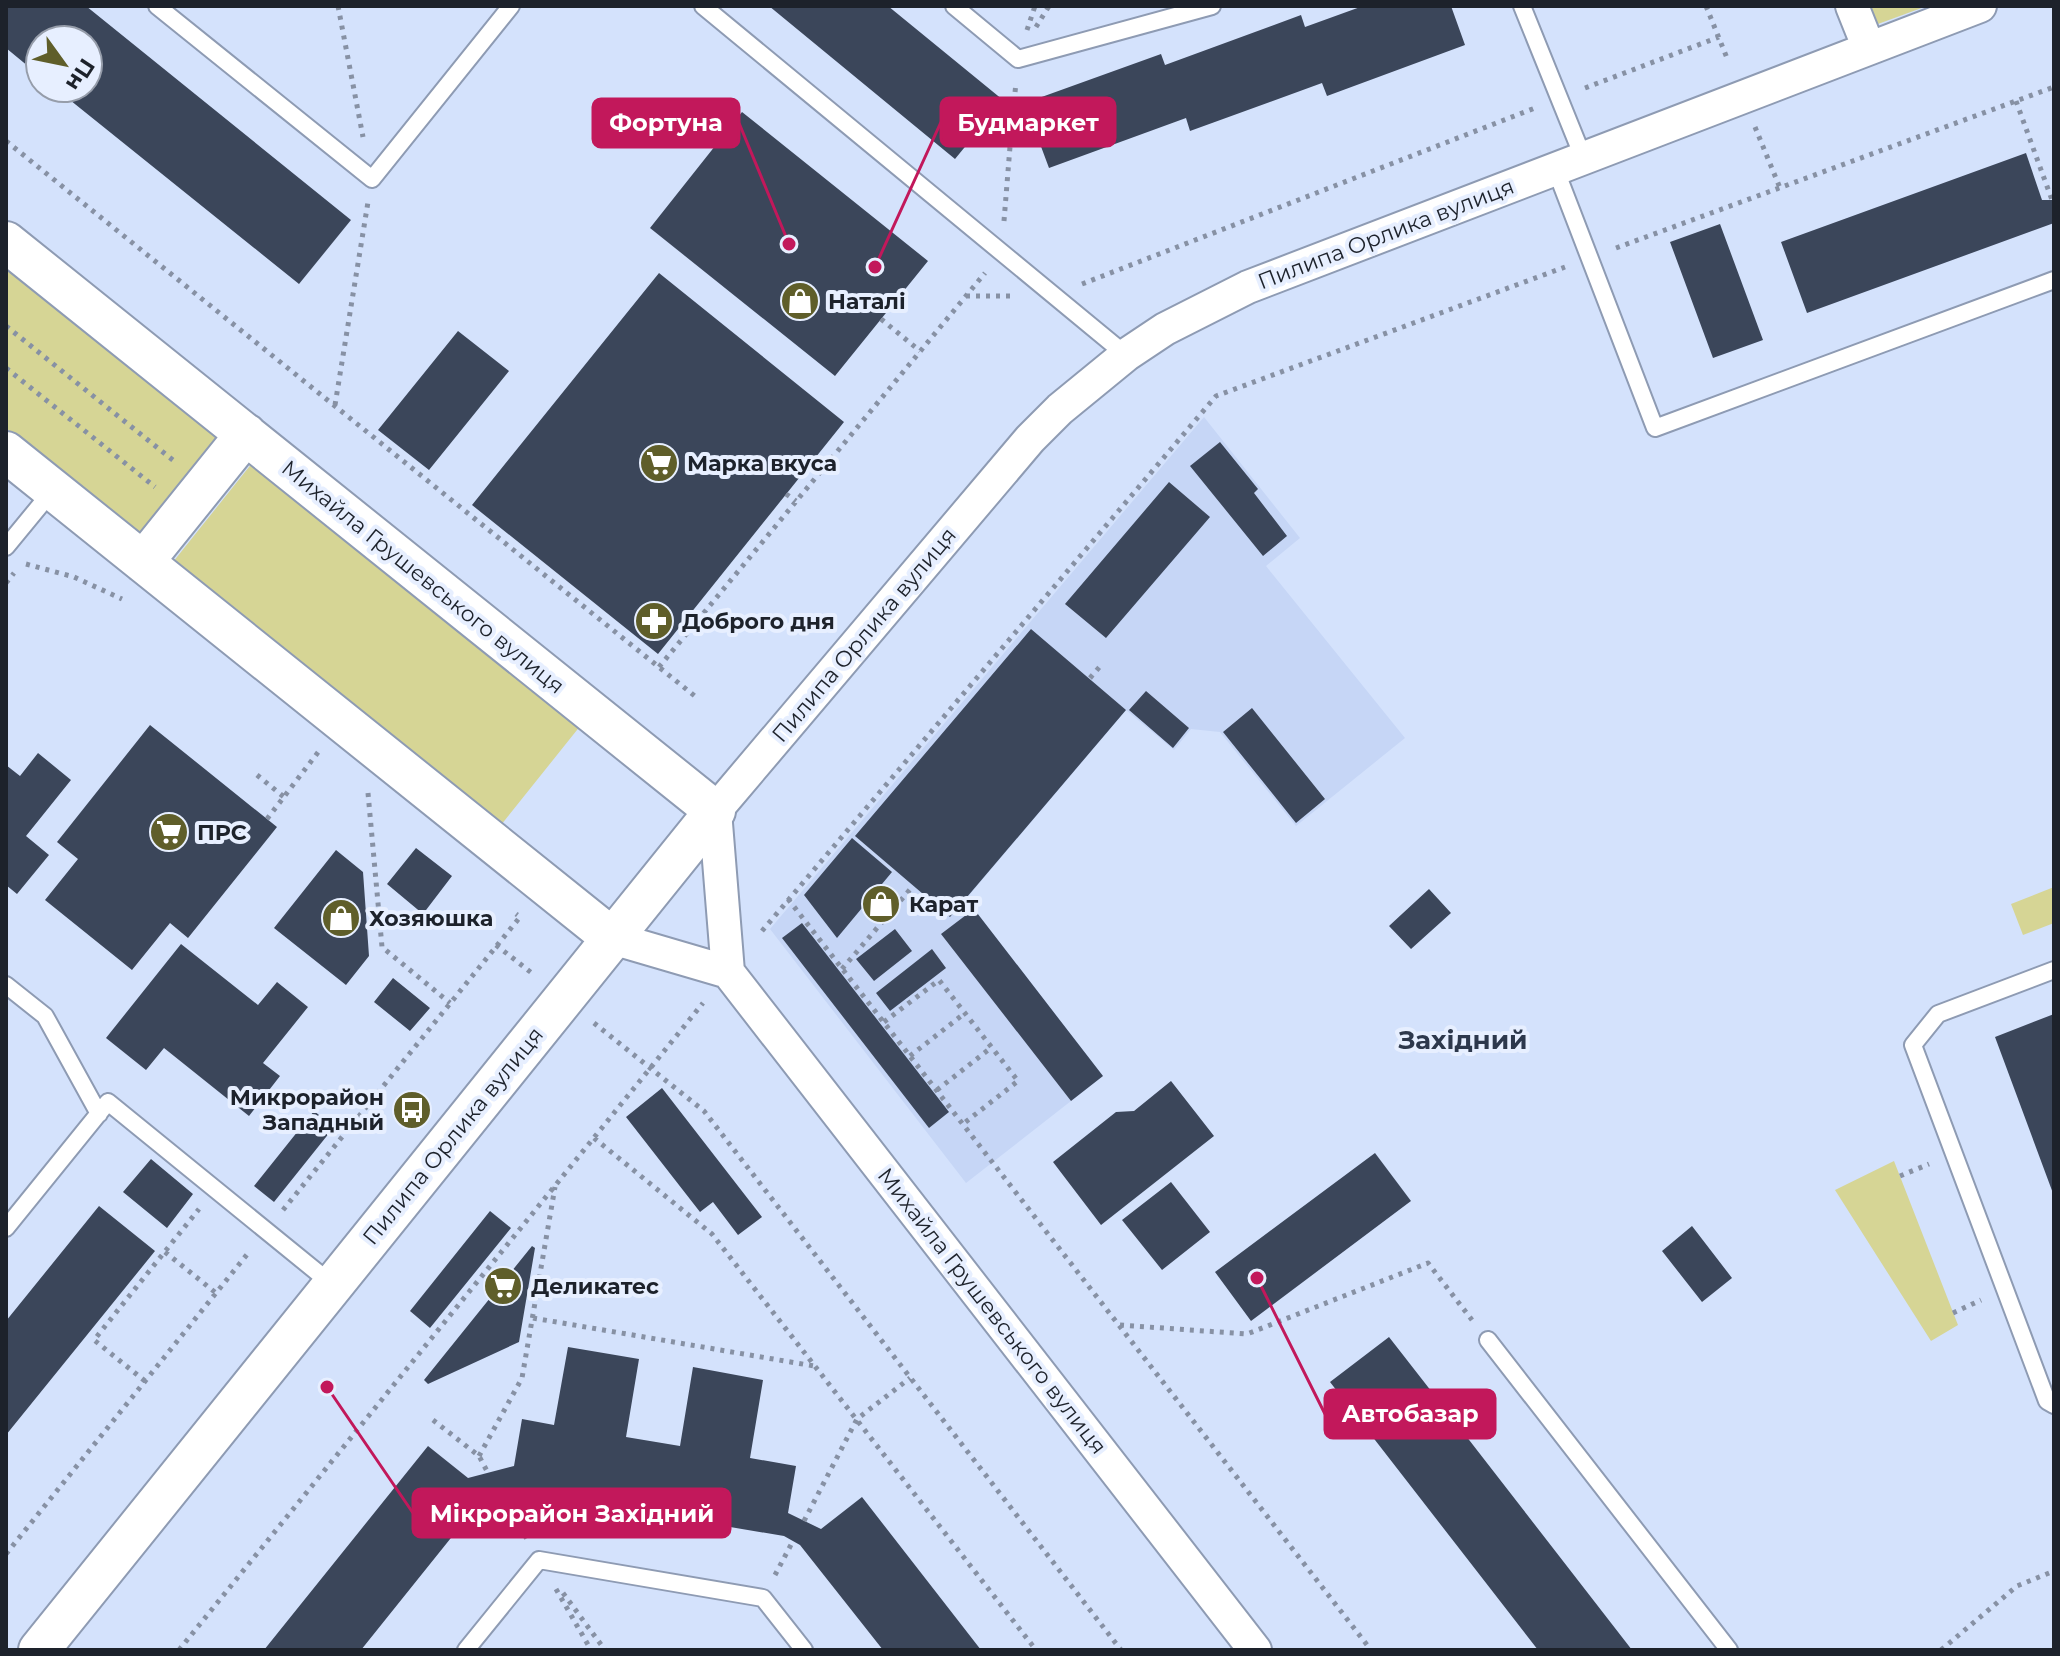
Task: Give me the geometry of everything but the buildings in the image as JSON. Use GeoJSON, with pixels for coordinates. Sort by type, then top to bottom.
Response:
{"type":"FeatureCollection","features":[{"type":"Feature","properties":{"kind":"street"},"geometry":{"type":"LineString","coordinates":[[1852,6],[1868,46]]}},
{"type":"Feature","properties":{"kind":"street","name":"Пилипа Орлика вулиця"},"geometry":{"type":"LineString","coordinates":[[39,1650],[715,811],[1030,439],[1093,380],[1165,329],[1248,287],[1868,46],[1980,6]]}},
{"type":"Feature","properties":{"kind":"street","name":"Михайла Грушевського вулиця"},"geometry":{"type":"LineString","coordinates":[[6,242],[715,811]]}},
{"type":"Feature","properties":{"kind":"street"},"geometry":{"type":"LineString","coordinates":[[143,562],[246,434]]}},
{"type":"Feature","properties":{"kind":"street"},"geometry":{"type":"LineString","coordinates":[[6,452],[612,938],[728,972],[715,811]]}},
{"type":"Feature","properties":{"kind":"street","name":"Михайла Грушевського вулиця"},"geometry":{"type":"LineString","coordinates":[[728,972],[1255,1650]]}},
{"type":"Feature","properties":{"kind":"lane"},"geometry":{"type":"LineString","coordinates":[[157,6],[372,179],[511,6]]}},
{"type":"Feature","properties":{"kind":"lane"},"geometry":{"type":"LineString","coordinates":[[703,6],[1126,355]]}},
{"type":"Feature","properties":{"kind":"lane"},"geometry":{"type":"LineString","coordinates":[[954,6],[1018,59],[1212,6]]}},
{"type":"Feature","properties":{"kind":"lane"},"geometry":{"type":"LineString","coordinates":[[1522,6],[1560,98],[1569,162],[1589,258],[1655,428],[2054,280]]}},
{"type":"Feature","properties":{"kind":"lane"},"geometry":{"type":"LineString","coordinates":[[6,547],[53,490]]}},
{"type":"Feature","properties":{"kind":"lane"},"geometry":{"type":"LineString","coordinates":[[2054,970],[1938,1014],[1913,1045],[2047,1401],[2054,1405]]}},
{"type":"Feature","properties":{"kind":"lane"},"geometry":{"type":"LineString","coordinates":[[6,985],[45,1016],[99,1114]]}},
{"type":"Feature","properties":{"kind":"lane"},"geometry":{"type":"LineString","coordinates":[[6,1228],[108,1102],[333,1285]]}},
{"type":"Feature","properties":{"kind":"lane"},"geometry":{"type":"LineString","coordinates":[[1488,1340],[1729,1650]]}},
{"type":"Feature","properties":{"kind":"lane"},"geometry":{"type":"LineString","coordinates":[[466,1650],[539,1560],[763,1598],[804,1650]]}},
{"type":"Feature","properties":{"kind":"path"},"geometry":{"type":"LineString","coordinates":[[335,406],[372,179],[338,6]]}},
{"type":"Feature","properties":{"kind":"path"},"geometry":{"type":"LineString","coordinates":[[1706,6],[1727,58]]}},
{"type":"Feature","properties":{"kind":"path"},"geometry":{"type":"LineString","coordinates":[[1053,295],[1719,37]]}},
{"type":"Feature","properties":{"kind":"path"},"geometry":{"type":"LineString","coordinates":[[755,939],[1216,396],[2054,87]]}},
{"type":"Feature","properties":{"kind":"path"},"geometry":{"type":"LineString","coordinates":[[2016,101],[2052,200]]}},
{"type":"Feature","properties":{"kind":"path"},"geometry":{"type":"LineString","coordinates":[[659,667],[1002,252],[1012,122]]}},
{"type":"Feature","properties":{"kind":"path"},"geometry":{"type":"LineString","coordinates":[[1755,126],[1780,188]]}},
{"type":"Feature","properties":{"kind":"path"},"geometry":{"type":"LineString","coordinates":[[6,141],[696,697]]}},
{"type":"Feature","properties":{"kind":"path"},"geometry":{"type":"LineString","coordinates":[[881,319],[920,351]]}},
{"type":"Feature","properties":{"kind":"path"},"geometry":{"type":"LineString","coordinates":[[6,326],[194,498]]}},
{"type":"Feature","properties":{"kind":"path"},"geometry":{"type":"LineString","coordinates":[[6,368],[194,498]]}},
{"type":"Feature","properties":{"kind":"path"},"geometry":{"type":"LineString","coordinates":[[786,494],[796,501]]}},
{"type":"Feature","properties":{"kind":"path"},"geometry":{"type":"LineString","coordinates":[[672,636],[680,642]]}},
{"type":"Feature","properties":{"kind":"path"},"geometry":{"type":"LineString","coordinates":[[1090,678],[1103,663]]}},
{"type":"Feature","properties":{"kind":"path"},"geometry":{"type":"LineString","coordinates":[[267,819],[320,750]]}},
{"type":"Feature","properties":{"kind":"path"},"geometry":{"type":"LineString","coordinates":[[257,775],[284,798]]}},
{"type":"Feature","properties":{"kind":"path"},"geometry":{"type":"LineString","coordinates":[[368,788],[382,947],[450,1003]]}},
{"type":"Feature","properties":{"kind":"path"},"geometry":{"type":"LineString","coordinates":[[842,969],[913,886]]}},
{"type":"Feature","properties":{"kind":"path"},"geometry":{"type":"LineString","coordinates":[[788,899],[1371,1650]]}},
{"type":"Feature","properties":{"kind":"path"},"geometry":{"type":"LineString","coordinates":[[496,945],[537,977]]}},
{"type":"Feature","properties":{"kind":"path"},"geometry":{"type":"LineString","coordinates":[[884,1022],[939,980],[992,1047],[1018,1081],[963,1124]]}},
{"type":"Feature","properties":{"kind":"path"},"geometry":{"type":"LineString","coordinates":[[179,1650],[703,1003]]}},
{"type":"Feature","properties":{"kind":"path"},"geometry":{"type":"LineString","coordinates":[[910,1056],[965,1013]]}},
{"type":"Feature","properties":{"kind":"path"},"geometry":{"type":"LineString","coordinates":[[593,1022],[704,1111],[1121,1650]]}},
{"type":"Feature","properties":{"kind":"path"},"geometry":{"type":"LineString","coordinates":[[937,1090],[992,1047]]}},
{"type":"Feature","properties":{"kind":"path"},"geometry":{"type":"LineString","coordinates":[[594,1138],[712,1234],[1036,1650]]}},
{"type":"Feature","properties":{"kind":"path"},"geometry":{"type":"LineString","coordinates":[[479,1456],[522,1378],[555,1185]]}},
{"type":"Feature","properties":{"kind":"path"},"geometry":{"type":"LineString","coordinates":[[145,1381],[94,1340],[215,1190]]}},
{"type":"Feature","properties":{"kind":"path"},"geometry":{"type":"LineString","coordinates":[[165,1252],[216,1293]]}},
{"type":"Feature","properties":{"kind":"path"},"geometry":{"type":"LineString","coordinates":[[1119,1325],[1247,1334],[1428,1263],[1488,1340]]}},
{"type":"Feature","properties":{"kind":"path"},"geometry":{"type":"LineString","coordinates":[[533,1318],[815,1366]]}},
{"type":"Feature","properties":{"kind":"path"},"geometry":{"type":"LineString","coordinates":[[804,1521],[857,1419],[910,1378]]}},
{"type":"Feature","properties":{"kind":"path"},"geometry":{"type":"LineString","coordinates":[[433,1420],[479,1456],[488,1473]]}},
{"type":"Feature","properties":{"kind":"path"},"geometry":{"type":"LineString","coordinates":[[499,1492],[591,1650]]}},
{"type":"Feature","properties":{"kind":"path"},"geometry":{"type":"LineString","coordinates":[[763,1598],[793,1541]]}},
{"type":"Feature","properties":{"kind":"path"},"geometry":{"type":"LineString","coordinates":[[539,1560],[605,1650]]}},
{"type":"Feature","properties":{"kind":"path"},"geometry":{"type":"LineString","coordinates":[[1946,1649],[2017,1586],[2054,1571]]}},
{"type":"Feature","properties":{"kind":"shaded area"},"geometry":{"type":"Polygon","coordinates":[[[1871,6],[1927,6],[1878,24],[1871,6]]]}},
{"type":"Feature","properties":{"kind":"shaded area"},"geometry":{"type":"Polygon","coordinates":[[[6,265],[221,437],[142,537],[6,428],[6,265]]]}},
{"type":"Feature","properties":{"kind":"shaded area"},"geometry":{"type":"Polygon","coordinates":[[[1204,417],[1300,538],[1266,566],[1405,738],[1296,826],[1220,732],[1191,729],[1174,750],[1126,710],[966,899],[1103,1076],[966,1183],[770,929],[1204,417]]]}},
{"type":"Feature","properties":{"kind":"shaded area"},"geometry":{"type":"Polygon","coordinates":[[[253,462],[581,725],[501,825],[173,562],[253,462]]]}},
{"type":"Feature","properties":{"kind":"shaded area"},"geometry":{"type":"Polygon","coordinates":[[[2054,887],[2054,923],[2023,935],[2011,904],[2054,887]]]}},
{"type":"Feature","properties":{"kind":"shaded area"},"geometry":{"type":"Polygon","coordinates":[[[1894,1161],[1958,1325],[1931,1341],[1835,1190],[1894,1161]]]}},
{"type":"Feature","properties":{"kind":"place","name":"Фортуна"},"geometry":{"type":"Point","coordinates":[789,244]}},
{"type":"Feature","properties":{"kind":"place","name":"Будмаркет"},"geometry":{"type":"Point","coordinates":[875,267]}},
{"type":"Feature","properties":{"kind":"place","name":"Наталі"},"geometry":{"type":"Point","coordinates":[800,301]}},
{"type":"Feature","properties":{"kind":"place","name":"Марка вкуса"},"geometry":{"type":"Point","coordinates":[659,463]}},
{"type":"Feature","properties":{"kind":"place","name":"Доброго дня"},"geometry":{"type":"Point","coordinates":[654,621]}},
{"type":"Feature","properties":{"kind":"place","name":"ПРС"},"geometry":{"type":"Point","coordinates":[169,832]}},
{"type":"Feature","properties":{"kind":"place","name":"Карат"},"geometry":{"type":"Point","coordinates":[881,904]}},
{"type":"Feature","properties":{"kind":"place","name":"Хозяюшка"},"geometry":{"type":"Point","coordinates":[341,918]}},
{"type":"Feature","properties":{"kind":"place","name":"Микрорайон Западный"},"geometry":{"type":"Point","coordinates":[412,1110]}},
{"type":"Feature","properties":{"kind":"place","name":"Автобазар"},"geometry":{"type":"Point","coordinates":[1257,1278]}},
{"type":"Feature","properties":{"kind":"place","name":"Деликатес"},"geometry":{"type":"Point","coordinates":[503,1286]}},
{"type":"Feature","properties":{"kind":"place","name":"Мікрорайон Західний"},"geometry":{"type":"Point","coordinates":[327,1387]}},
{"type":"Feature","properties":{"kind":"district","name":"Західний"},"geometry":{"type":"Point","coordinates":[1463,1040]}}]}
